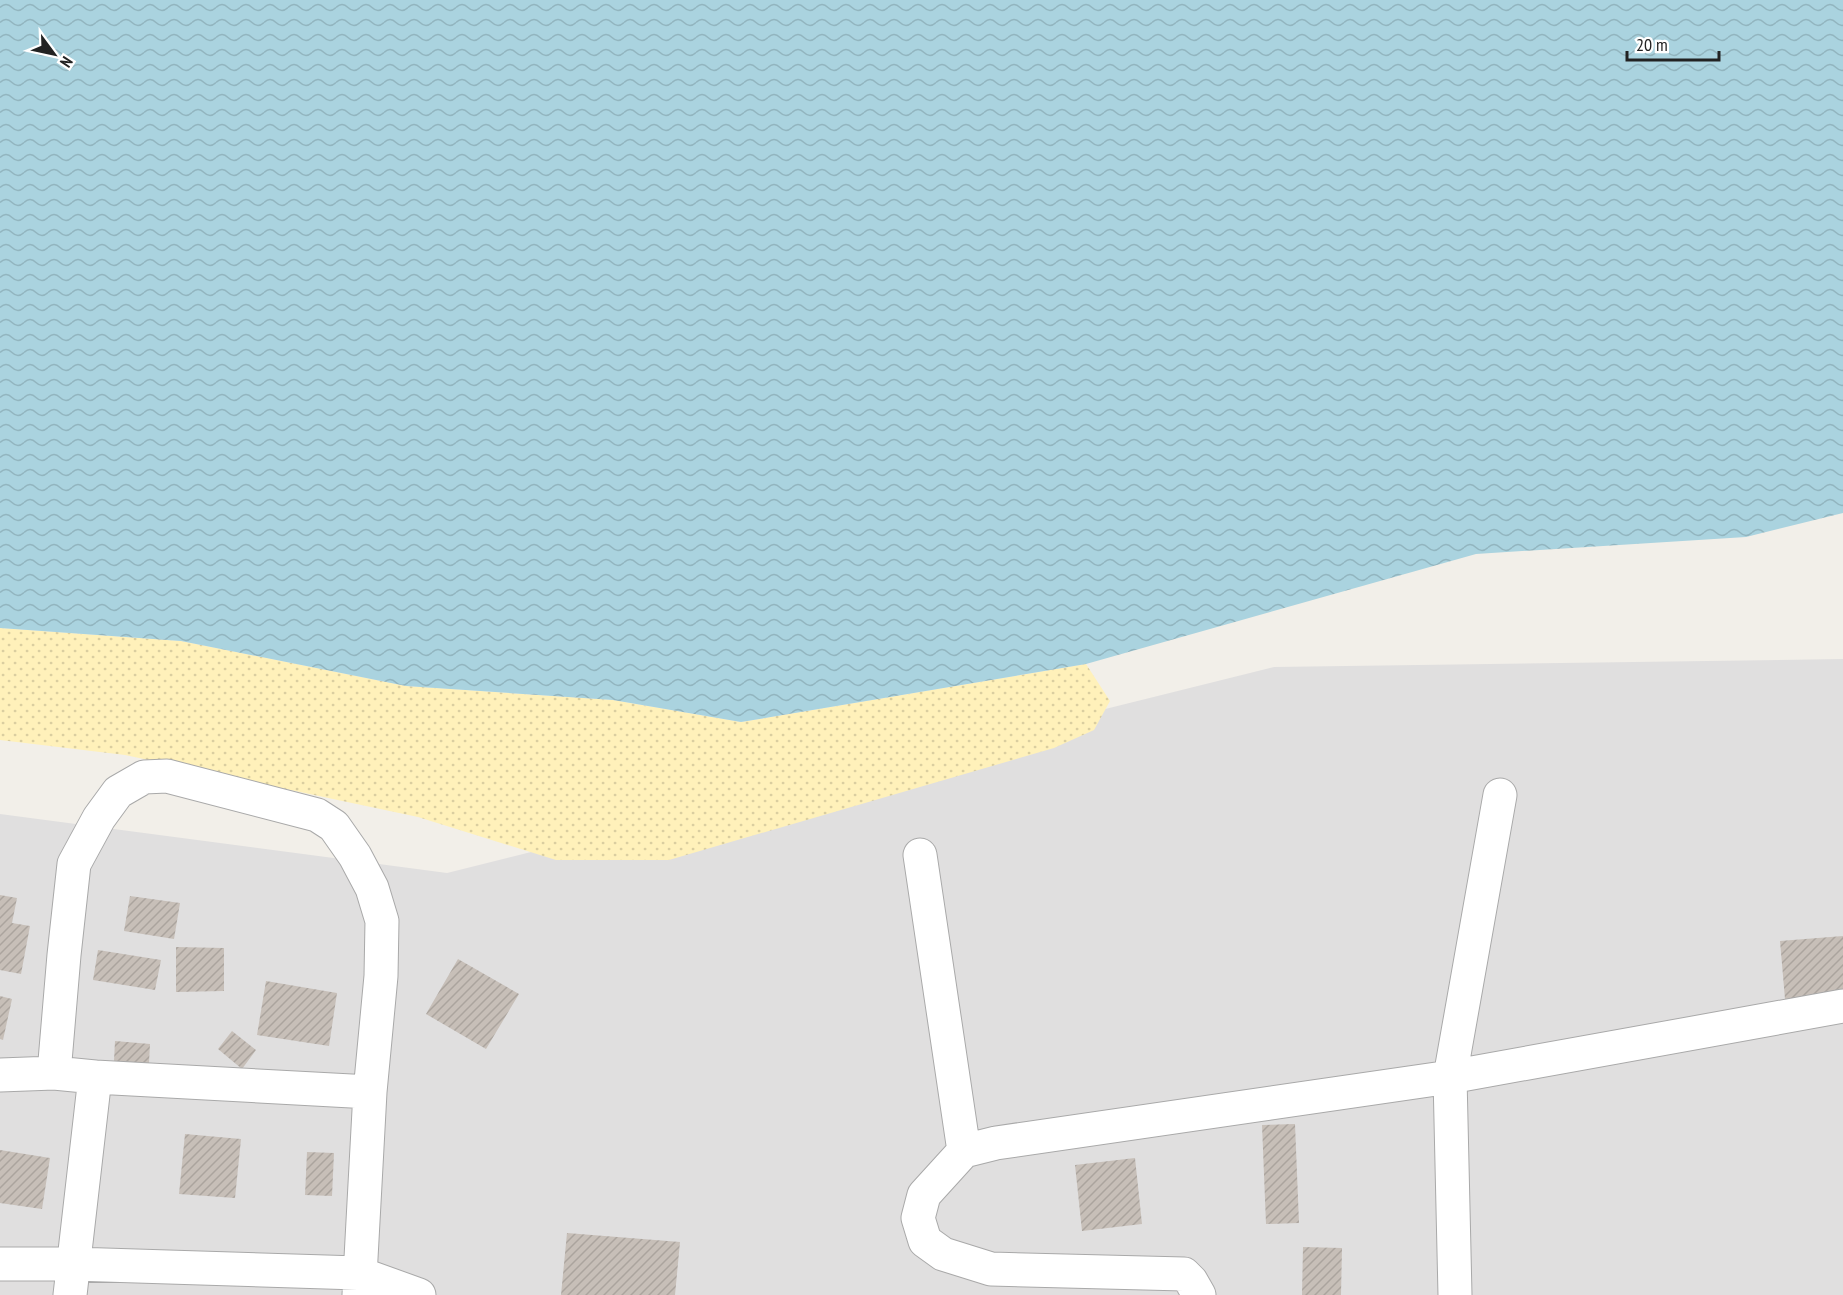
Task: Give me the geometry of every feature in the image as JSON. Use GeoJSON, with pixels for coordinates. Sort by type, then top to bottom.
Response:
{"type":"FeatureCollection","features":[{"type":"Feature","properties":{"kind":"street"},"geometry":{"type":"LineString","coordinates":[[54,1073],[74,864],[99,818],[118,792],[144,777],[167,776],[317,815],[334,826],[355,856],[372,888],[382,921],[381,976],[370,1092],[358,1284]]}},
{"type":"Feature","properties":{"kind":"street"},"geometry":{"type":"LineString","coordinates":[[1455,1295],[1450,1077],[1500,795]]}},
{"type":"Feature","properties":{"kind":"street"},"geometry":{"type":"LineString","coordinates":[[920,855],[964,1151]]}},
{"type":"Feature","properties":{"kind":"street"},"geometry":{"type":"LineString","coordinates":[[1199,1295],[1184,1274],[991,1269],[943,1254],[926,1241],[918,1218],[924,1195],[964,1151],[996,1143],[1450,1077],[1843,1006]]}},
{"type":"Feature","properties":{"kind":"street"},"geometry":{"type":"LineString","coordinates":[[0,1075],[54,1073],[370,1092]]}},
{"type":"Feature","properties":{"kind":"street"},"geometry":{"type":"LineString","coordinates":[[72,1280],[95,1077]]}},
{"type":"Feature","properties":{"kind":"street"},"geometry":{"type":"LineString","coordinates":[[0,1264],[72,1280],[358,1284],[419,1295]]}},
{"type":"Feature","properties":{"kind":"shaded area"},"geometry":{"type":"Polygon","coordinates":[[[1843,659],[1843,1295],[0,1295],[0,814],[447,873],[1274,667],[1843,659]]]}},
{"type":"Feature","properties":{"kind":"sand"},"geometry":{"type":"Polygon","coordinates":[[[0,628],[181,641],[406,686],[613,700],[741,722],[1086,664],[1110,701],[1094,730],[1054,748],[669,860],[556,860],[418,817],[125,755],[0,740],[0,628]]]}},
{"type":"Feature","properties":{"kind":"water"},"geometry":{"type":"Polygon","coordinates":[[[0,0],[1843,0],[1843,513],[1746,537],[1476,554],[1086,664],[741,722],[613,700],[406,686],[181,641],[0,628],[0,0]]]}},
{"type":"Feature","properties":{"kind":"building"},"geometry":{"type":"Polygon","coordinates":[[[0,895],[17,898],[12,923],[30,926],[21,974],[0,970],[0,895]]]}},
{"type":"Feature","properties":{"kind":"building"},"geometry":{"type":"Polygon","coordinates":[[[130,896],[180,903],[174,939],[124,931],[130,896]]]}},
{"type":"Feature","properties":{"kind":"building"},"geometry":{"type":"Polygon","coordinates":[[[1843,936],[1843,994],[1785,999],[1780,941],[1843,936]]]}},
{"type":"Feature","properties":{"kind":"building"},"geometry":{"type":"Polygon","coordinates":[[[176,947],[224,948],[224,991],[176,992],[176,947]]]}},
{"type":"Feature","properties":{"kind":"building"},"geometry":{"type":"Polygon","coordinates":[[[98,950],[161,960],[155,990],[93,980],[98,950]]]}},
{"type":"Feature","properties":{"kind":"building"},"geometry":{"type":"Polygon","coordinates":[[[458,959],[519,994],[486,1049],[426,1014],[458,959]]]}},
{"type":"Feature","properties":{"kind":"building"},"geometry":{"type":"Polygon","coordinates":[[[266,981],[337,993],[329,1046],[257,1035],[266,981]]]}},
{"type":"Feature","properties":{"kind":"building"},"geometry":{"type":"Polygon","coordinates":[[[0,996],[12,999],[3,1040],[0,1039],[0,996]]]}},
{"type":"Feature","properties":{"kind":"building"},"geometry":{"type":"Polygon","coordinates":[[[232,1031],[256,1050],[242,1069],[218,1049],[232,1031]]]}},
{"type":"Feature","properties":{"kind":"building"},"geometry":{"type":"Polygon","coordinates":[[[115,1041],[150,1044],[149,1063],[114,1061],[115,1041]]]}},
{"type":"Feature","properties":{"kind":"building"},"geometry":{"type":"Polygon","coordinates":[[[1295,1124],[1299,1223],[1266,1224],[1262,1125],[1295,1124]]]}},
{"type":"Feature","properties":{"kind":"building"},"geometry":{"type":"Polygon","coordinates":[[[185,1134],[241,1139],[235,1198],[179,1194],[185,1134]]]}},
{"type":"Feature","properties":{"kind":"building"},"geometry":{"type":"Polygon","coordinates":[[[0,1150],[50,1158],[42,1209],[0,1203],[0,1150]]]}},
{"type":"Feature","properties":{"kind":"building"},"geometry":{"type":"Polygon","coordinates":[[[307,1152],[334,1153],[332,1196],[305,1195],[307,1152]]]}},
{"type":"Feature","properties":{"kind":"building"},"geometry":{"type":"Polygon","coordinates":[[[1135,1158],[1142,1224],[1082,1231],[1075,1165],[1135,1158]]]}},
{"type":"Feature","properties":{"kind":"building"},"geometry":{"type":"Polygon","coordinates":[[[567,1233],[680,1242],[675,1295],[561,1295],[567,1233]]]}},
{"type":"Feature","properties":{"kind":"building"},"geometry":{"type":"Polygon","coordinates":[[[1303,1247],[1342,1248],[1341,1295],[1302,1295],[1303,1247]]]}}]}
